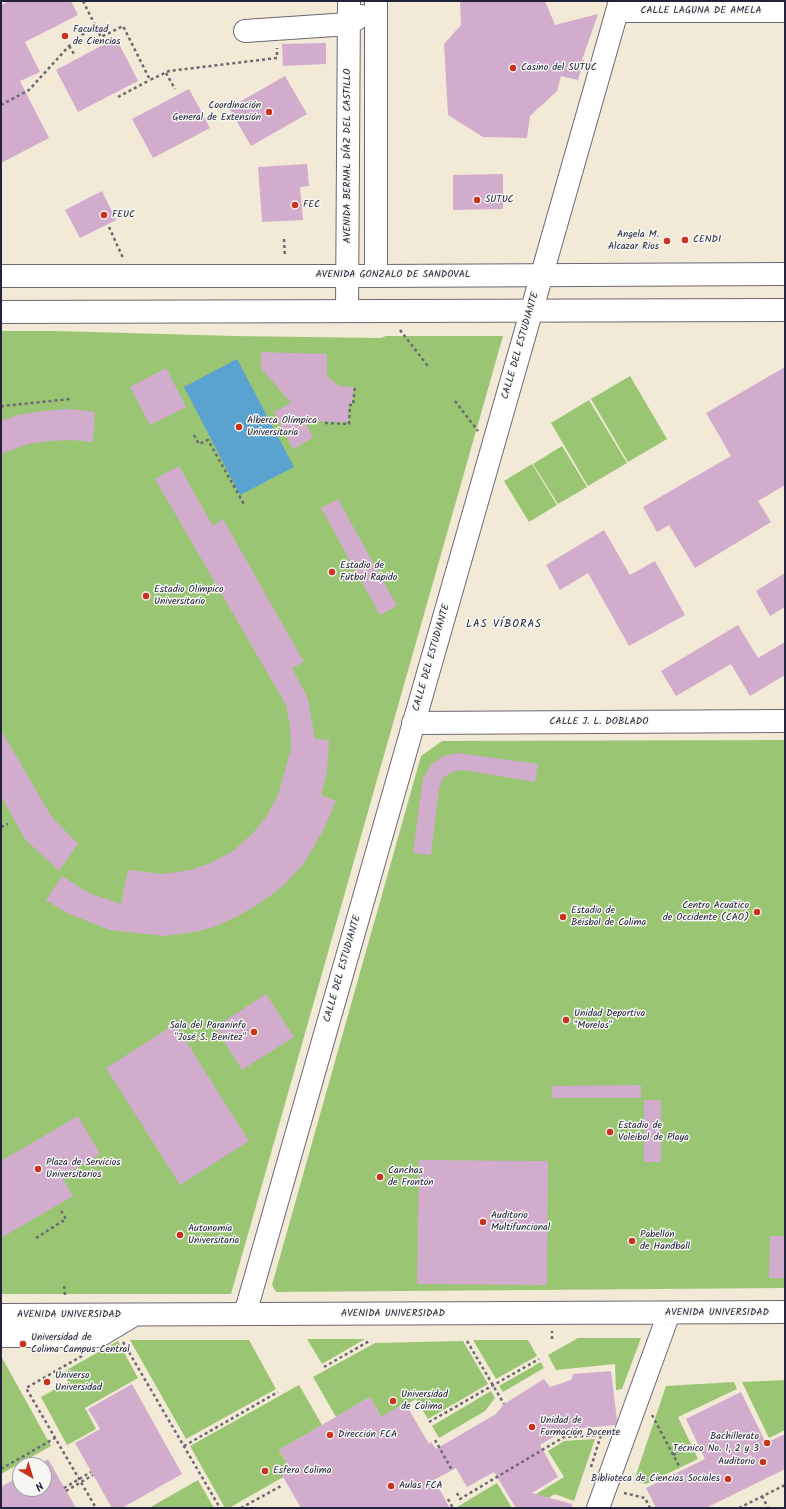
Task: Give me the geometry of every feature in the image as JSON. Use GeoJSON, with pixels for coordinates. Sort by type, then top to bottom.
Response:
{"type":"FeatureCollection","features":[{"type":"Feature","properties":{"kind":"street","name":"AVENIDA BERNAL DÍAZ DEL CASTILLO"},"geometry":{"type":"LineString","coordinates":[[346,311],[349,1]]}},
{"type":"Feature","properties":{"kind":"street"},"geometry":{"type":"LineString","coordinates":[[245,31],[349,24],[376,4]]}},
{"type":"Feature","properties":{"kind":"street"},"geometry":{"type":"LineString","coordinates":[[376,4],[376,276]]}},
{"type":"Feature","properties":{"kind":"street","name":"CALLE LAGUNA DE AMELA"},"geometry":{"type":"LineString","coordinates":[[619,6],[785,11]]}},
{"type":"Feature","properties":{"kind":"street","name":"CALLE DEL ESTUDIANTE"},"geometry":{"type":"LineString","coordinates":[[245,1314],[541,274],[619,6]]}},
{"type":"Feature","properties":{"kind":"street","name":"AVENIDA GONZALO DE SANDOVAL"},"geometry":{"type":"LineString","coordinates":[[1,276],[785,274]]}},
{"type":"Feature","properties":{"kind":"street"},"geometry":{"type":"LineString","coordinates":[[1,312],[531,312],[785,310]]}},
{"type":"Feature","properties":{"kind":"street","name":"CALLE J. L. DOBLADO"},"geometry":{"type":"LineString","coordinates":[[414,723],[785,720]]}},
{"type":"Feature","properties":{"kind":"street","name":"AVENIDA UNIVERSIDAD"},"geometry":{"type":"LineString","coordinates":[[1,1315],[782,1312]]}},
{"type":"Feature","properties":{"kind":"street"},"geometry":{"type":"LineString","coordinates":[[598,1508],[668,1313]]}},
{"type":"Feature","properties":{"kind":"street"},"geometry":{"type":"LineString","coordinates":[[1,1336],[99,1336],[135,1315]]}},
{"type":"Feature","properties":{"kind":"path"},"geometry":{"type":"LineString","coordinates":[[83,1],[101,37],[123,26],[150,80]]}},
{"type":"Feature","properties":{"kind":"path"},"geometry":{"type":"LineString","coordinates":[[1,105],[30,90],[69,46],[95,24]]}},
{"type":"Feature","properties":{"kind":"path"},"geometry":{"type":"LineString","coordinates":[[118,96],[168,71],[277,58],[278,42]]}},
{"type":"Feature","properties":{"kind":"path"},"geometry":{"type":"LineString","coordinates":[[69,46],[74,54]]}},
{"type":"Feature","properties":{"kind":"path"},"geometry":{"type":"LineString","coordinates":[[166,73],[176,89]]}},
{"type":"Feature","properties":{"kind":"path"},"geometry":{"type":"LineString","coordinates":[[109,227],[132,275]]}},
{"type":"Feature","properties":{"kind":"path"},"geometry":{"type":"LineString","coordinates":[[400,330],[428,366]]}},
{"type":"Feature","properties":{"kind":"path"},"geometry":{"type":"LineString","coordinates":[[325,423],[349,424],[350,405],[353,405],[355,386]]}},
{"type":"Feature","properties":{"kind":"path"},"geometry":{"type":"LineString","coordinates":[[1,408],[4,406],[70,399]]}},
{"type":"Feature","properties":{"kind":"path"},"geometry":{"type":"LineString","coordinates":[[455,401],[481,434]]}},
{"type":"Feature","properties":{"kind":"path"},"geometry":{"type":"LineString","coordinates":[[194,434],[199,444],[208,440],[244,506]]}},
{"type":"Feature","properties":{"kind":"path"},"geometry":{"type":"LineString","coordinates":[[1,827],[8,824]]}},
{"type":"Feature","properties":{"kind":"path"},"geometry":{"type":"LineString","coordinates":[[36,1238],[66,1219],[60,1209]]}},
{"type":"Feature","properties":{"kind":"path"},"geometry":{"type":"LineString","coordinates":[[64,1286],[66,1298]]}},
{"type":"Feature","properties":{"kind":"path"},"geometry":{"type":"LineString","coordinates":[[324,1367],[371,1340]]}},
{"type":"Feature","properties":{"kind":"path"},"geometry":{"type":"LineString","coordinates":[[123,1341],[220,1508]]}},
{"type":"Feature","properties":{"kind":"path"},"geometry":{"type":"LineString","coordinates":[[467,1341],[504,1404]]}},
{"type":"Feature","properties":{"kind":"path"},"geometry":{"type":"LineString","coordinates":[[87,1353],[26,1388],[96,1508]]}},
{"type":"Feature","properties":{"kind":"path"},"geometry":{"type":"LineString","coordinates":[[429,1422],[539,1359]]}},
{"type":"Feature","properties":{"kind":"path"},"geometry":{"type":"LineString","coordinates":[[184,1446],[278,1392]]}},
{"type":"Feature","properties":{"kind":"path"},"geometry":{"type":"LineString","coordinates":[[651,1413],[679,1466]]}},
{"type":"Feature","properties":{"kind":"path"},"geometry":{"type":"LineString","coordinates":[[457,1494],[460,1499],[564,1437],[609,1434]]}},
{"type":"Feature","properties":{"kind":"path"},"geometry":{"type":"LineString","coordinates":[[1,1469],[55,1438]]}},
{"type":"Feature","properties":{"kind":"path"},"geometry":{"type":"LineString","coordinates":[[435,1440],[452,1470]]}},
{"type":"Feature","properties":{"kind":"path"},"geometry":{"type":"LineString","coordinates":[[673,1455],[694,1444]]}},
{"type":"Feature","properties":{"kind":"path"},"geometry":{"type":"LineString","coordinates":[[92,1474],[65,1489],[79,1479],[92,1474]]}},
{"type":"Feature","properties":{"kind":"path"},"geometry":{"type":"LineString","coordinates":[[739,1508],[785,1485]]}},
{"type":"Feature","properties":{"kind":"path"},"geometry":{"type":"LineString","coordinates":[[242,1508],[281,1486]]}},
{"type":"Feature","properties":{"kind":"path"},"geometry":{"type":"LineString","coordinates":[[762,1496],[768,1508]]}},
{"type":"Feature","properties":{"kind":"path"},"geometry":{"type":"LineString","coordinates":[[645,1498],[650,1508]]}},
{"type":"Feature","properties":{"kind":"path"},"geometry":{"type":"LineString","coordinates":[[448,1499],[453,1508]]}},
{"type":"Feature","properties":{"kind":"green space"},"geometry":{"type":"Polygon","coordinates":[[[1,331],[381,338],[386,336],[503,336],[231,1294],[1,1294],[1,331]]]}},
{"type":"Feature","properties":{"kind":"green space"},"geometry":{"type":"Polygon","coordinates":[[[630,376],[667,439],[628,462],[591,399],[630,376]]]}},
{"type":"Feature","properties":{"kind":"green space"},"geometry":{"type":"Polygon","coordinates":[[[589,400],[627,463],[588,486],[551,423],[589,400]]]}},
{"type":"Feature","properties":{"kind":"green space"},"geometry":{"type":"Polygon","coordinates":[[[562,446],[587,487],[558,504],[533,464],[562,446]]]}},
{"type":"Feature","properties":{"kind":"green space"},"geometry":{"type":"Polygon","coordinates":[[[532,464],[557,505],[529,522],[504,481],[532,464]]]}},
{"type":"Feature","properties":{"kind":"green space","name":"Unidad Deportiva \"Morelos\""},"geometry":{"type":"Polygon","coordinates":[[[785,740],[785,1288],[276,1292],[272,1285],[421,756],[442,741],[785,740]]]}},
{"type":"Feature","properties":{"kind":"green space"},"geometry":{"type":"Polygon","coordinates":[[[578,1338],[641,1338],[622,1389],[616,1390],[615,1364],[556,1370],[548,1355],[578,1338]]]}},
{"type":"Feature","properties":{"kind":"green space"},"geometry":{"type":"Polygon","coordinates":[[[307,1339],[365,1339],[322,1364],[307,1339]]]}},
{"type":"Feature","properties":{"kind":"green space"},"geometry":{"type":"Polygon","coordinates":[[[130,1340],[249,1340],[276,1389],[186,1439],[130,1340]]]}},
{"type":"Feature","properties":{"kind":"green space"},"geometry":{"type":"Polygon","coordinates":[[[473,1340],[528,1340],[537,1356],[496,1379],[473,1340]]]}},
{"type":"Feature","properties":{"kind":"green space"},"geometry":{"type":"Polygon","coordinates":[[[118,1341],[138,1378],[85,1408],[96,1429],[67,1445],[41,1397],[68,1382],[63,1372],[118,1341]]]}},
{"type":"Feature","properties":{"kind":"green space"},"geometry":{"type":"Polygon","coordinates":[[[463,1341],[488,1384],[428,1419],[416,1399],[382,1419],[370,1397],[336,1417],[313,1377],[375,1343],[463,1341]]]}},
{"type":"Feature","properties":{"kind":"green space"},"geometry":{"type":"Polygon","coordinates":[[[1,1356],[51,1446],[31,1457],[12,1457],[12,1468],[1,1474],[1,1356]]]}},
{"type":"Feature","properties":{"kind":"green space"},"geometry":{"type":"Polygon","coordinates":[[[541,1362],[544,1368],[503,1392],[499,1386],[541,1362]]]}},
{"type":"Feature","properties":{"kind":"green space"},"geometry":{"type":"Polygon","coordinates":[[[785,1380],[785,1430],[769,1438],[742,1382],[785,1380]]]}},
{"type":"Feature","properties":{"kind":"green space"},"geometry":{"type":"Polygon","coordinates":[[[734,1382],[737,1389],[678,1417],[698,1459],[646,1484],[634,1481],[666,1386],[734,1382]]]}},
{"type":"Feature","properties":{"kind":"green space"},"geometry":{"type":"Polygon","coordinates":[[[299,1385],[322,1425],[279,1450],[292,1472],[229,1508],[225,1508],[190,1446],[299,1385]]]}},
{"type":"Feature","properties":{"kind":"green space"},"geometry":{"type":"Polygon","coordinates":[[[491,1391],[495,1398],[485,1411],[439,1438],[432,1426],[491,1391]]]}},
{"type":"Feature","properties":{"kind":"green space"},"geometry":{"type":"Polygon","coordinates":[[[595,1439],[574,1501],[555,1494],[532,1508],[513,1508],[564,1477],[548,1451],[564,1441],[595,1439]]]}},
{"type":"Feature","properties":{"kind":"green space"},"geometry":{"type":"Polygon","coordinates":[[[198,1480],[214,1508],[149,1508],[198,1480]]]}},
{"type":"Feature","properties":{"kind":"green space"},"geometry":{"type":"Polygon","coordinates":[[[497,1483],[512,1508],[457,1507],[497,1483]]]}},
{"type":"Feature","properties":{"kind":"water","name":"Alberca Olímpica Universitaria"},"geometry":{"type":"Polygon","coordinates":[[[237,359],[294,467],[240,495],[184,387],[237,359]]]}},
{"type":"Feature","properties":{"kind":"building"},"geometry":{"type":"Polygon","coordinates":[[[9,1],[71,1],[78,15],[25,42],[40,72],[20,81],[49,138],[1,163],[1,5],[9,1]]]}},
{"type":"Feature","properties":{"kind":"building","name":"Casino del SUTUC"},"geometry":{"type":"Polygon","coordinates":[[[460,1],[545,1],[555,25],[598,14],[582,60],[584,60],[578,80],[561,76],[557,91],[530,116],[527,138],[483,137],[448,115],[444,44],[461,25],[460,1]]]}},
{"type":"Feature","properties":{"kind":"building"},"geometry":{"type":"Polygon","coordinates":[[[116,38],[138,81],[78,112],[56,70],[116,38]]]}},
{"type":"Feature","properties":{"kind":"building"},"geometry":{"type":"Polygon","coordinates":[[[326,43],[326,64],[283,66],[282,44],[326,43]]]}},
{"type":"Feature","properties":{"kind":"building","name":"Coordinación General de Extensión"},"geometry":{"type":"Polygon","coordinates":[[[285,76],[307,114],[251,146],[229,108],[285,76]]]}},
{"type":"Feature","properties":{"kind":"building"},"geometry":{"type":"Polygon","coordinates":[[[189,89],[210,128],[153,158],[132,119],[189,89]]]}},
{"type":"Feature","properties":{"kind":"building"},"geometry":{"type":"Polygon","coordinates":[[[307,164],[309,186],[300,187],[303,220],[262,222],[258,167],[307,164]]]}},
{"type":"Feature","properties":{"kind":"building"},"geometry":{"type":"Polygon","coordinates":[[[503,174],[503,209],[453,210],[453,175],[503,174]]]}},
{"type":"Feature","properties":{"kind":"building"},"geometry":{"type":"Polygon","coordinates":[[[102,191],[116,220],[80,238],[65,210],[102,191]]]}},
{"type":"Feature","properties":{"kind":"building"},"geometry":{"type":"Polygon","coordinates":[[[261,352],[327,354],[327,376],[339,386],[354,387],[352,403],[349,403],[348,422],[305,421],[313,438],[293,449],[274,412],[291,403],[261,368],[261,352]]]}},
{"type":"Feature","properties":{"kind":"building"},"geometry":{"type":"Polygon","coordinates":[[[785,367],[785,485],[758,501],[771,522],[695,568],[669,525],[657,532],[643,507],[731,456],[706,413],[785,367]]]}},
{"type":"Feature","properties":{"kind":"building"},"geometry":{"type":"Polygon","coordinates":[[[166,368],[186,407],[150,425],[130,387],[166,368]]]}},
{"type":"Feature","properties":{"kind":"building"},"geometry":{"type":"Polygon","coordinates":[[[70,409],[95,412],[93,442],[70,440],[49,441],[28,444],[1,454],[1,421],[18,415],[42,411],[70,409]]]}},
{"type":"Feature","properties":{"kind":"building"},"geometry":{"type":"Polygon","coordinates":[[[179,466],[213,526],[223,519],[304,662],[292,668],[308,699],[315,739],[329,740],[327,771],[321,795],[336,801],[323,831],[304,863],[284,885],[259,904],[214,927],[194,932],[164,936],[110,930],[67,913],[46,900],[62,876],[89,893],[121,904],[128,870],[163,874],[191,870],[213,862],[234,850],[252,834],[266,817],[278,795],[291,749],[290,726],[286,705],[155,479],[179,466]]]}},
{"type":"Feature","properties":{"kind":"building"},"geometry":{"type":"Polygon","coordinates":[[[338,499],[397,606],[380,615],[321,508],[338,499]]]}},
{"type":"Feature","properties":{"kind":"building"},"geometry":{"type":"Polygon","coordinates":[[[604,530],[630,575],[655,561],[685,615],[629,646],[588,573],[560,590],[546,565],[604,530]]]}},
{"type":"Feature","properties":{"kind":"building"},"geometry":{"type":"Polygon","coordinates":[[[785,573],[785,607],[770,616],[756,591],[785,573]]]}},
{"type":"Feature","properties":{"kind":"building"},"geometry":{"type":"Polygon","coordinates":[[[738,625],[758,658],[785,642],[785,675],[750,696],[731,664],[676,696],[661,671],[738,625]]]}},
{"type":"Feature","properties":{"kind":"building"},"geometry":{"type":"Polygon","coordinates":[[[1,730],[51,816],[78,844],[59,871],[25,839],[1,796],[1,730]]]}},
{"type":"Feature","properties":{"kind":"building"},"geometry":{"type":"Polygon","coordinates":[[[458,753],[538,764],[535,782],[463,770],[452,772],[443,778],[439,789],[431,855],[413,853],[423,778],[432,764],[443,756],[458,753]]]}},
{"type":"Feature","properties":{"kind":"building","name":"Sala del Paraninfo \"José S. Benitez\""},"geometry":{"type":"Polygon","coordinates":[[[266,994],[294,1037],[242,1070],[215,1027],[266,994]]]}},
{"type":"Feature","properties":{"kind":"building"},"geometry":{"type":"Polygon","coordinates":[[[175,1024],[249,1141],[180,1185],[106,1068],[175,1024]]]}},
{"type":"Feature","properties":{"kind":"building"},"geometry":{"type":"Polygon","coordinates":[[[641,1085],[641,1098],[552,1098],[552,1086],[641,1085]]]}},
{"type":"Feature","properties":{"kind":"building"},"geometry":{"type":"Polygon","coordinates":[[[644,1100],[661,1100],[661,1162],[644,1162],[644,1100]]]}},
{"type":"Feature","properties":{"kind":"building","name":"Plaza de Servicios Universitarios"},"geometry":{"type":"Polygon","coordinates":[[[78,1116],[100,1154],[62,1177],[73,1196],[1,1238],[1,1161],[78,1116]]]}},
{"type":"Feature","properties":{"kind":"building","name":"Auditorio Multifuncional"},"geometry":{"type":"Polygon","coordinates":[[[419,1160],[548,1161],[547,1285],[417,1284],[419,1160]]]}},
{"type":"Feature","properties":{"kind":"building"},"geometry":{"type":"Polygon","coordinates":[[[770,1236],[785,1236],[785,1278],[769,1278],[770,1236]]]}},
{"type":"Feature","properties":{"kind":"building"},"geometry":{"type":"Polygon","coordinates":[[[611,1371],[617,1420],[615,1425],[565,1430],[540,1445],[558,1477],[532,1493],[572,1504],[572,1508],[516,1508],[494,1472],[467,1487],[456,1468],[434,1480],[450,1508],[301,1508],[282,1475],[291,1470],[279,1450],[370,1397],[381,1417],[405,1403],[429,1444],[431,1442],[436,1449],[496,1414],[504,1404],[544,1379],[550,1387],[571,1380],[573,1374],[611,1371]]]}},
{"type":"Feature","properties":{"kind":"building"},"geometry":{"type":"Polygon","coordinates":[[[132,1384],[182,1474],[122,1508],[112,1508],[75,1443],[100,1429],[88,1409],[132,1384]]]}},
{"type":"Feature","properties":{"kind":"building"},"geometry":{"type":"Polygon","coordinates":[[[741,1392],[766,1443],[785,1434],[785,1469],[706,1508],[656,1508],[646,1488],[705,1459],[686,1419],[741,1392]]]}},
{"type":"Feature","properties":{"kind":"building"},"geometry":{"type":"Polygon","coordinates":[[[52,1466],[76,1508],[1,1508],[1,1487],[12,1481],[12,1497],[52,1497],[52,1466]]]}},
{"type":"Feature","properties":{"kind":"place","name":"Facultad de Ciencias"},"geometry":{"type":"Point","coordinates":[65,36]}},
{"type":"Feature","properties":{"kind":"place","name":"Casino del SUTUC"},"geometry":{"type":"Point","coordinates":[513,68]}},
{"type":"Feature","properties":{"kind":"place","name":"Coordinación General de Extensión"},"geometry":{"type":"Point","coordinates":[269,112]}},
{"type":"Feature","properties":{"kind":"place","name":"SUTUC"},"geometry":{"type":"Point","coordinates":[477,200]}},
{"type":"Feature","properties":{"kind":"place","name":"FEC"},"geometry":{"type":"Point","coordinates":[295,205]}},
{"type":"Feature","properties":{"kind":"place","name":"FEUC"},"geometry":{"type":"Point","coordinates":[104,215]}},
{"type":"Feature","properties":{"kind":"place","name":"CENDI"},"geometry":{"type":"Point","coordinates":[685,240]}},
{"type":"Feature","properties":{"kind":"place","name":"Angela M. Alcazar Rios"},"geometry":{"type":"Point","coordinates":[667,241]}},
{"type":"Feature","properties":{"kind":"place","name":"Alberca Olímpica Universitaria"},"geometry":{"type":"Point","coordinates":[239,427]}},
{"type":"Feature","properties":{"kind":"place","name":"Estadio de Fútbol Rápido"},"geometry":{"type":"Point","coordinates":[332,572]}},
{"type":"Feature","properties":{"kind":"place","name":"Estadio Olímpico Universitario"},"geometry":{"type":"Point","coordinates":[146,596]}},
{"type":"Feature","properties":{"kind":"place","name":"Centro Acuático de Occidente (CAO)"},"geometry":{"type":"Point","coordinates":[757,912]}},
{"type":"Feature","properties":{"kind":"place","name":"Estadio de Béisbol de Colima"},"geometry":{"type":"Point","coordinates":[563,917]}},
{"type":"Feature","properties":{"kind":"place","name":"Unidad Deportiva \"Morelos\""},"geometry":{"type":"Point","coordinates":[566,1020]}},
{"type":"Feature","properties":{"kind":"place","name":"Sala del Paraninfo \"José S. Benitez\""},"geometry":{"type":"Point","coordinates":[254,1032]}},
{"type":"Feature","properties":{"kind":"place","name":"Estadio de Voleibol de Playa"},"geometry":{"type":"Point","coordinates":[610,1132]}},
{"type":"Feature","properties":{"kind":"place","name":"Plaza de Servicios Universitarios"},"geometry":{"type":"Point","coordinates":[38,1169]}},
{"type":"Feature","properties":{"kind":"place","name":"Canchas de Frontón"},"geometry":{"type":"Point","coordinates":[380,1177]}},
{"type":"Feature","properties":{"kind":"place","name":"Auditorio Multifuncional"},"geometry":{"type":"Point","coordinates":[483,1222]}},
{"type":"Feature","properties":{"kind":"place","name":"Autonomía Universitaria"},"geometry":{"type":"Point","coordinates":[180,1235]}},
{"type":"Feature","properties":{"kind":"place","name":"Pabellón de Handball"},"geometry":{"type":"Point","coordinates":[632,1241]}},
{"type":"Feature","properties":{"kind":"place","name":"Universidad de Colima Campus Central"},"geometry":{"type":"Point","coordinates":[23,1344]}},
{"type":"Feature","properties":{"kind":"place","name":"Universo Universidad"},"geometry":{"type":"Point","coordinates":[47,1382]}},
{"type":"Feature","properties":{"kind":"place","name":"Universidad de Colima"},"geometry":{"type":"Point","coordinates":[393,1401]}},
{"type":"Feature","properties":{"kind":"place","name":"Unidad de Formación Docente"},"geometry":{"type":"Point","coordinates":[532,1427]}},
{"type":"Feature","properties":{"kind":"place","name":"Dirección FCA"},"geometry":{"type":"Point","coordinates":[330,1435]}},
{"type":"Feature","properties":{"kind":"place","name":"Bachillerato Técnico No. 1, 2 y 3"},"geometry":{"type":"Point","coordinates":[767,1443]}},
{"type":"Feature","properties":{"kind":"place","name":"Auditorio"},"geometry":{"type":"Point","coordinates":[763,1462]}},
{"type":"Feature","properties":{"kind":"place","name":"Esfera Colima"},"geometry":{"type":"Point","coordinates":[265,1471]}},
{"type":"Feature","properties":{"kind":"place","name":"Biblioteca de Ciencias Sociales"},"geometry":{"type":"Point","coordinates":[728,1479]}},
{"type":"Feature","properties":{"kind":"place","name":"Aulas FCA"},"geometry":{"type":"Point","coordinates":[391,1486]}},
{"type":"Feature","properties":{"kind":"district","name":"LAS VÍBORAS"},"geometry":{"type":"Point","coordinates":[504,625]}}]}
